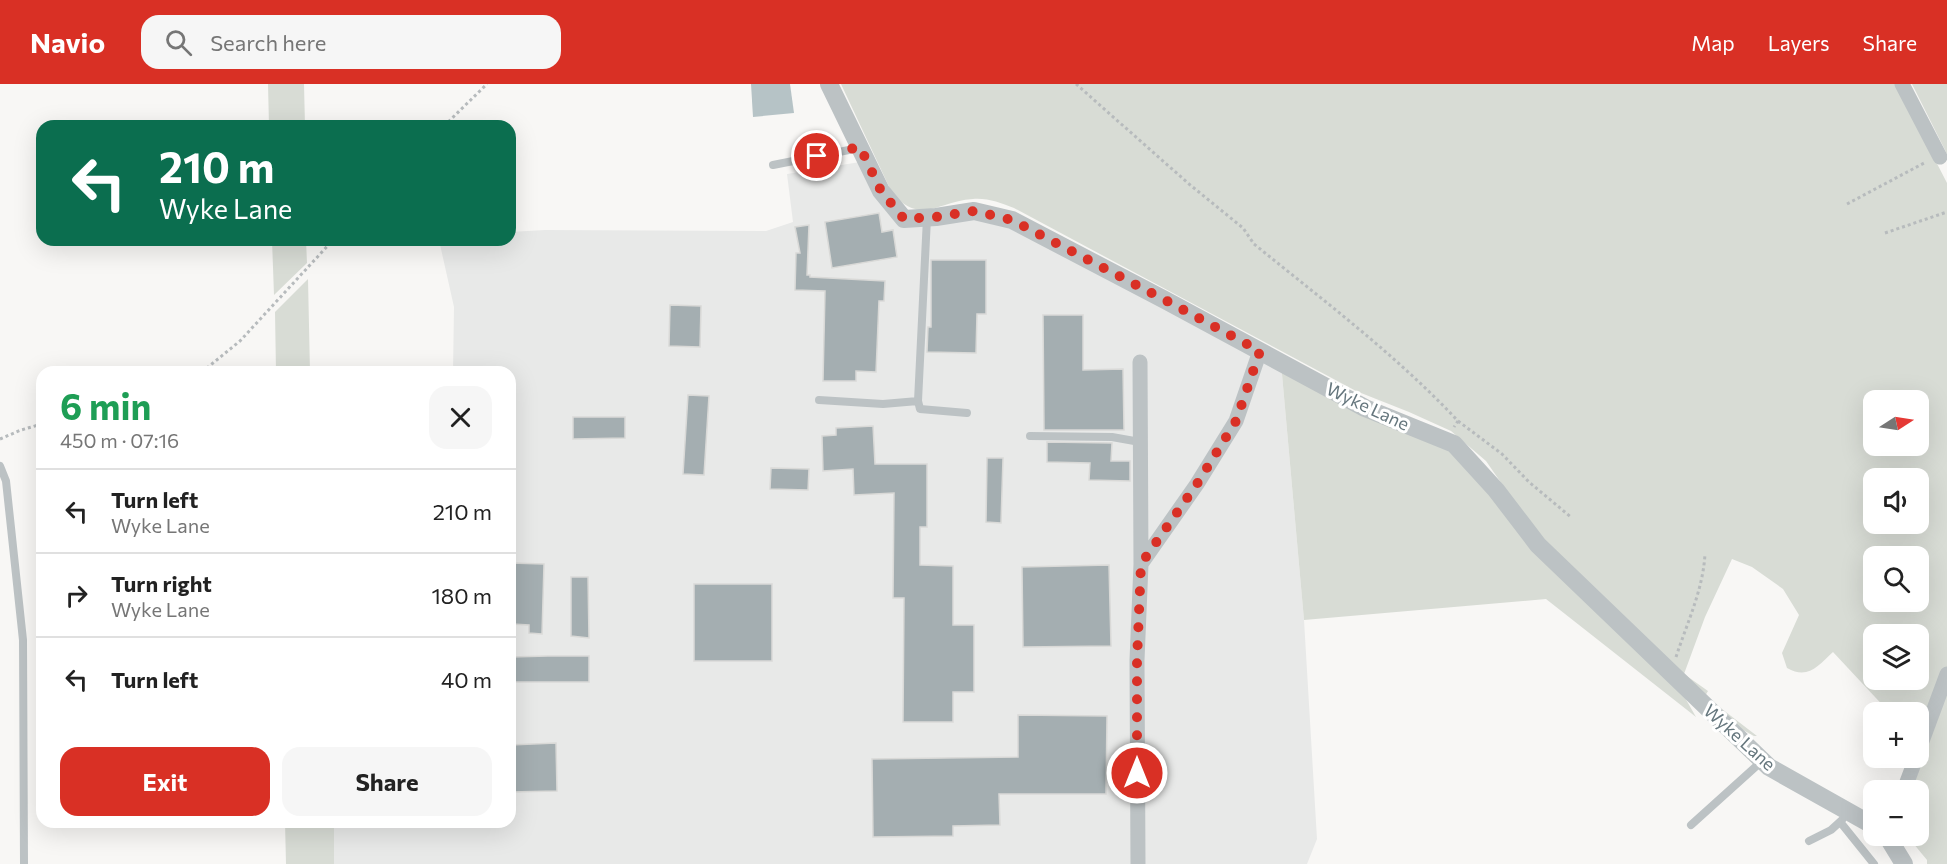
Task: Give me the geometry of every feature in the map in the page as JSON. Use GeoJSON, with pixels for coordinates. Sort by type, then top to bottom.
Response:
{"type":"FeatureCollection","features":[{"type":"Feature","properties":{"kind":"street","name":"Wyke Lane"},"geometry":{"type":"LineString","coordinates":[[829,84],[881,191],[904,219],[974,211],[1012,220],[1155,294],[1365,408],[1454,444],[1496,490],[1538,545],[1762,761],[1844,817],[1863,823]]}},
{"type":"Feature","properties":{"kind":"street"},"geometry":{"type":"LineString","coordinates":[[1902,84],[1940,157]]}},
{"type":"Feature","properties":{"kind":"street"},"geometry":{"type":"LineString","coordinates":[[1141,564],[1197,484],[1236,421],[1260,351]]}},
{"type":"Feature","properties":{"kind":"street"},"geometry":{"type":"LineString","coordinates":[[1138,864],[1137,660],[1141,564],[1140,362]]}},
{"type":"Feature","properties":{"kind":"street"},"geometry":{"type":"LineString","coordinates":[[1929,722],[1947,674]]}},
{"type":"Feature","properties":{"kind":"street"},"geometry":{"type":"LineString","coordinates":[[1894,846],[1904,864]]}},
{"type":"Feature","properties":{"kind":"lane"},"geometry":{"type":"LineString","coordinates":[[773,165],[860,147]]}},
{"type":"Feature","properties":{"kind":"lane"},"geometry":{"type":"LineString","coordinates":[[927,218],[918,401],[920,409],[967,413]]}},
{"type":"Feature","properties":{"kind":"lane"},"geometry":{"type":"LineString","coordinates":[[819,400],[883,404],[918,401]]}},
{"type":"Feature","properties":{"kind":"lane"},"geometry":{"type":"LineString","coordinates":[[1030,436],[1112,437],[1140,442]]}},
{"type":"Feature","properties":{"kind":"lane"},"geometry":{"type":"LineString","coordinates":[[0,466],[6,481],[24,640],[24,864]]}},
{"type":"Feature","properties":{"kind":"lane"},"geometry":{"type":"LineString","coordinates":[[1691,825],[1762,761]]}},
{"type":"Feature","properties":{"kind":"lane"},"geometry":{"type":"LineString","coordinates":[[1809,841],[1831,830],[1844,817],[1874,864]]}},
{"type":"Feature","properties":{"kind":"path"},"geometry":{"type":"LineString","coordinates":[[450,120],[487,84]]}},
{"type":"Feature","properties":{"kind":"path"},"geometry":{"type":"LineString","coordinates":[[1076,84],[1189,184],[1243,228],[1254,244],[1371,339],[1428,389],[1458,421],[1502,454],[1529,482],[1572,518]]}},
{"type":"Feature","properties":{"kind":"path"},"geometry":{"type":"LineString","coordinates":[[1847,204],[1928,161],[1940,157]]}},
{"type":"Feature","properties":{"kind":"path"},"geometry":{"type":"LineString","coordinates":[[1885,233],[1947,212]]}},
{"type":"Feature","properties":{"kind":"path"},"geometry":{"type":"LineString","coordinates":[[209,366],[240,340],[327,246]]}},
{"type":"Feature","properties":{"kind":"path"},"geometry":{"type":"LineString","coordinates":[[1445,440],[1458,421]]}},
{"type":"Feature","properties":{"kind":"path"},"geometry":{"type":"LineString","coordinates":[[0,439],[36,426]]}},
{"type":"Feature","properties":{"kind":"path"},"geometry":{"type":"LineString","coordinates":[[1671,672],[1697,599],[1705,554]]}},
{"type":"Feature","properties":{"kind":"shaded area"},"geometry":{"type":"Polygon","coordinates":[[[268,84],[304,84],[305,120],[269,120],[268,84]]]}},
{"type":"Feature","properties":{"kind":"shaded area"},"geometry":{"type":"Polygon","coordinates":[[[751,84],[790,84],[794,113],[753,117],[751,84]]]}},
{"type":"Feature","properties":{"kind":"shaded area"},"geometry":{"type":"Polygon","coordinates":[[[841,84],[1896,84],[1947,183],[1947,864],[1927,864],[1927,860],[1915,846],[1929,846],[1929,780],[1915,780],[1915,768],[1929,768],[1929,702],[1880,702],[1868,690],[1929,690],[1929,624],[1863,624],[1863,684],[1833,652],[1812,670],[1801,673],[1794,671],[1787,668],[1782,653],[1799,615],[1783,589],[1752,567],[1732,559],[1705,617],[1684,674],[1708,691],[1705,696],[1757,736],[1754,736],[1672,675],[1696,717],[1546,599],[1304,620],[1281,363],[1454,444],[1504,487],[1486,461],[1451,431],[1356,391],[1014,208],[979,199],[921,210],[902,203],[892,193],[841,84]]]}},
{"type":"Feature","properties":{"kind":"shaded area"},"geometry":{"type":"Polygon","coordinates":[[[1912,84],[1947,84],[1947,155],[1945,150],[1912,84]]]}},
{"type":"Feature","properties":{"kind":"shaded area"},"geometry":{"type":"Polygon","coordinates":[[[866,161],[904,219],[974,211],[1281,363],[1304,620],[1317,839],[1307,864],[287,864],[287,828],[516,828],[516,366],[453,366],[454,307],[440,246],[516,246],[516,232],[545,230],[766,231],[793,222],[787,174],[866,161]]]}},
{"type":"Feature","properties":{"kind":"shaded area"},"geometry":{"type":"Polygon","coordinates":[[[272,246],[306,246],[307,263],[274,295],[272,246]]]}},
{"type":"Feature","properties":{"kind":"shaded area"},"geometry":{"type":"Polygon","coordinates":[[[308,279],[310,366],[276,366],[275,312],[308,279]]]}},
{"type":"Feature","properties":{"kind":"shaded area"},"geometry":{"type":"Polygon","coordinates":[[[285,828],[334,828],[334,864],[286,864],[285,828]]]}},
{"type":"Feature","properties":{"kind":"building"},"geometry":{"type":"Polygon","coordinates":[[[879,213],[882,232],[893,230],[897,257],[832,268],[825,222],[879,213]]]}},
{"type":"Feature","properties":{"kind":"building"},"geometry":{"type":"Polygon","coordinates":[[[809,225],[807,275],[885,281],[884,301],[879,301],[876,372],[856,371],[856,381],[823,381],[825,291],[795,290],[796,253],[800,253],[795,227],[809,225]]]}},
{"type":"Feature","properties":{"kind":"building"},"geometry":{"type":"Polygon","coordinates":[[[931,260],[986,260],[986,314],[977,314],[976,353],[927,352],[928,327],[931,327],[931,260]]]}},
{"type":"Feature","properties":{"kind":"building"},"geometry":{"type":"Polygon","coordinates":[[[670,305],[701,306],[700,347],[669,346],[670,305]]]}},
{"type":"Feature","properties":{"kind":"building"},"geometry":{"type":"Polygon","coordinates":[[[1043,315],[1083,315],[1083,370],[1123,369],[1124,430],[1044,430],[1043,315]]]}},
{"type":"Feature","properties":{"kind":"building"},"geometry":{"type":"Polygon","coordinates":[[[688,395],[709,396],[704,475],[683,474],[688,395]]]}},
{"type":"Feature","properties":{"kind":"building"},"geometry":{"type":"Polygon","coordinates":[[[573,417],[625,417],[625,438],[573,439],[573,417]]]}},
{"type":"Feature","properties":{"kind":"building"},"geometry":{"type":"Polygon","coordinates":[[[873,426],[875,464],[927,464],[927,527],[920,527],[920,565],[953,566],[953,625],[974,625],[974,692],[953,692],[953,722],[903,722],[904,598],[893,598],[894,493],[854,495],[853,469],[823,471],[822,436],[836,435],[836,428],[873,426]]]}},
{"type":"Feature","properties":{"kind":"building"},"geometry":{"type":"Polygon","coordinates":[[[1047,442],[1112,443],[1111,461],[1130,461],[1130,481],[1089,480],[1090,463],[1047,462],[1047,442]]]}},
{"type":"Feature","properties":{"kind":"building"},"geometry":{"type":"Polygon","coordinates":[[[987,458],[1003,458],[1001,523],[986,522],[987,458]]]}},
{"type":"Feature","properties":{"kind":"building"},"geometry":{"type":"Polygon","coordinates":[[[771,468],[809,469],[808,490],[770,489],[771,468]]]}},
{"type":"Feature","properties":{"kind":"building"},"geometry":{"type":"Polygon","coordinates":[[[516,563],[544,564],[542,634],[529,633],[529,625],[516,624],[516,563]]]}},
{"type":"Feature","properties":{"kind":"building"},"geometry":{"type":"Polygon","coordinates":[[[1109,565],[1111,646],[1023,647],[1022,567],[1109,565]]]}},
{"type":"Feature","properties":{"kind":"building"},"geometry":{"type":"Polygon","coordinates":[[[571,577],[588,577],[589,638],[571,636],[571,577]]]}},
{"type":"Feature","properties":{"kind":"building"},"geometry":{"type":"Polygon","coordinates":[[[694,584],[772,584],[772,661],[694,661],[694,584]]]}},
{"type":"Feature","properties":{"kind":"building"},"geometry":{"type":"Polygon","coordinates":[[[589,656],[589,682],[516,682],[516,657],[589,656]]]}},
{"type":"Feature","properties":{"kind":"building"},"geometry":{"type":"Polygon","coordinates":[[[1018,715],[1107,716],[1106,794],[999,794],[1000,825],[953,826],[953,836],[873,837],[872,759],[1018,757],[1018,715]]]}},
{"type":"Feature","properties":{"kind":"building"},"geometry":{"type":"Polygon","coordinates":[[[556,743],[557,791],[516,792],[516,745],[556,743]]]}},
{"type":"Feature","properties":{"kind":"route"},"geometry":{"type":"LineString","coordinates":[[817,156],[860,147],[881,191],[904,219],[974,211],[1012,220],[1260,351],[1236,421],[1197,484],[1141,564],[1137,660],[1137,773]]}}]}
